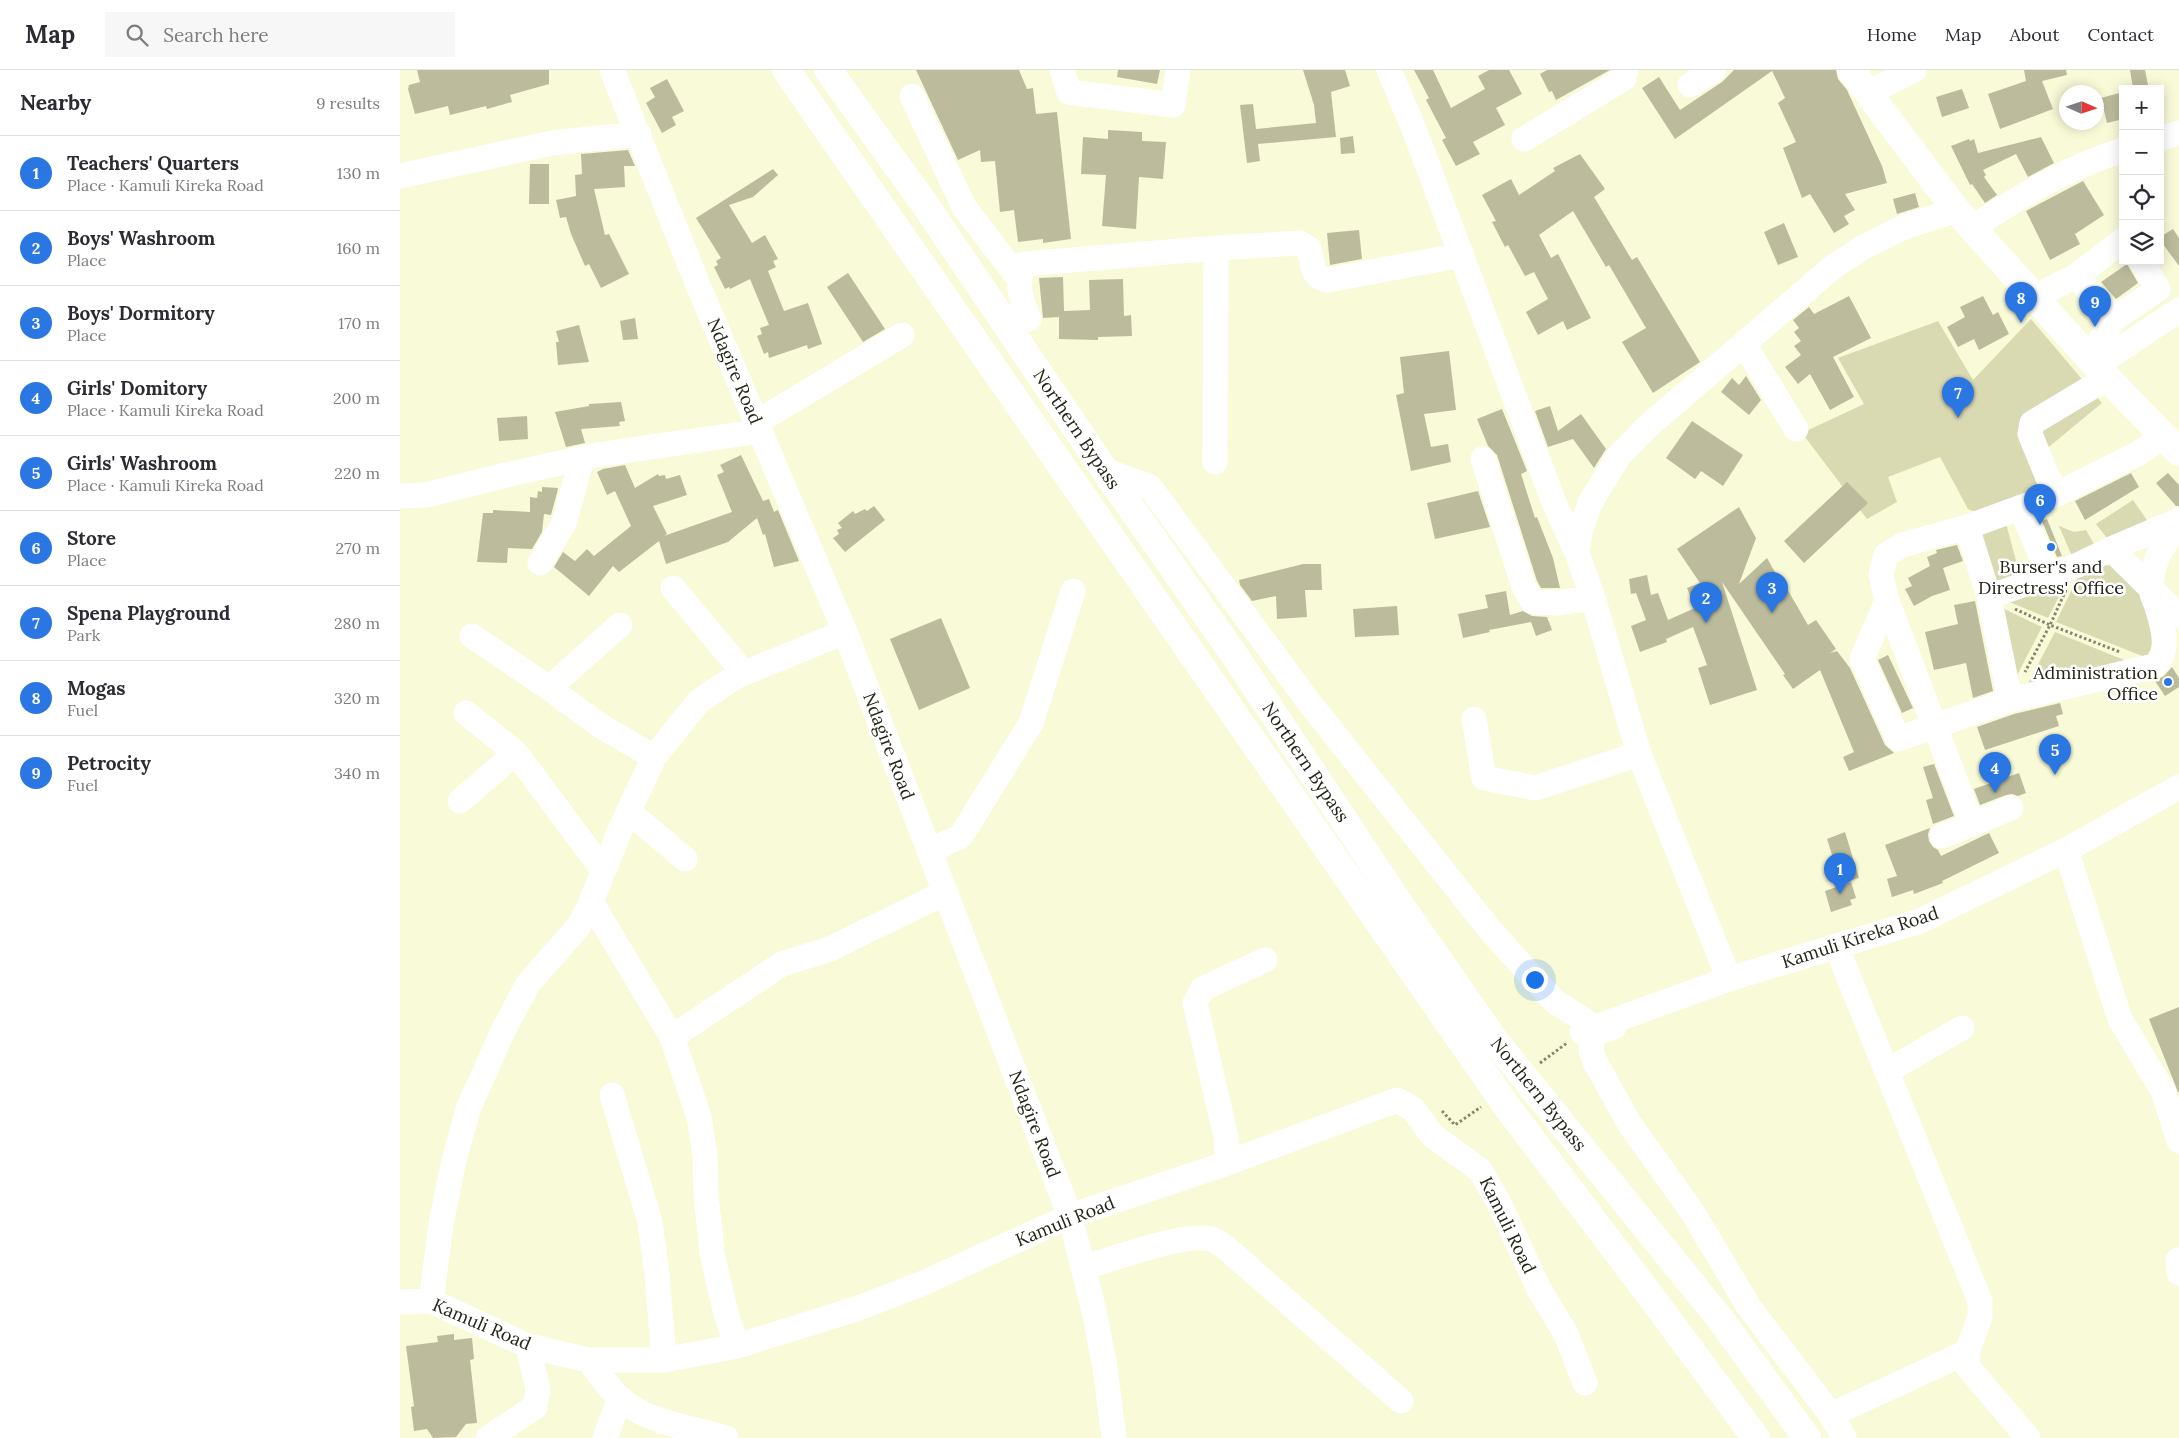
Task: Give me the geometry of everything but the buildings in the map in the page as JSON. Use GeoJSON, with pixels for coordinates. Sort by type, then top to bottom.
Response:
{"type":"FeatureCollection","features":[{"type":"Feature","properties":{"kind":"main road","name":"Northern Bypass"},"geometry":{"type":"LineString","coordinates":[[786,70],[1508,1108],[1756,1438]]}},
{"type":"Feature","properties":{"kind":"main road","name":"Northern Bypass"},"geometry":{"type":"LineString","coordinates":[[828,70],[924,203],[1104,470],[1235,656],[1399,903],[1495,1041],[1720,1320],[1807,1438]]}},
{"type":"Feature","properties":{"kind":"main road"},"geometry":{"type":"LineString","coordinates":[[1851,70],[1964,219],[2171,445]]}},
{"type":"Feature","properties":{"kind":"street","name":"Ndagire Road"},"geometry":{"type":"LineString","coordinates":[[612,70],[696,280],[845,632],[1070,1216],[1084,1268],[1105,1367],[1114,1438]]}},
{"type":"Feature","properties":{"kind":"street"},"geometry":{"type":"LineString","coordinates":[[1062,70],[1069,92],[1173,105],[1178,70]]}},
{"type":"Feature","properties":{"kind":"street"},"geometry":{"type":"LineString","coordinates":[[1389,70],[1414,128],[1553,500],[1577,553],[1593,598],[1639,754],[1729,979]]}},
{"type":"Feature","properties":{"kind":"street"},"geometry":{"type":"LineString","coordinates":[[1524,139],[1624,78],[1626,70]]}},
{"type":"Feature","properties":{"kind":"street"},"geometry":{"type":"LineString","coordinates":[[1690,85],[1714,70]]}},
{"type":"Feature","properties":{"kind":"street"},"geometry":{"type":"LineString","coordinates":[[1868,93],[1914,70]]}},
{"type":"Feature","properties":{"kind":"street"},"geometry":{"type":"LineString","coordinates":[[912,96],[964,207],[1019,278]]}},
{"type":"Feature","properties":{"kind":"street"},"geometry":{"type":"LineString","coordinates":[[2164,137],[2179,133]]}},
{"type":"Feature","properties":{"kind":"street"},"geometry":{"type":"LineString","coordinates":[[400,176],[552,143],[639,134]]}},
{"type":"Feature","properties":{"kind":"street"},"geometry":{"type":"LineString","coordinates":[[1577,553],[1580,532],[1590,503],[1618,457],[1647,427],[1833,266],[1862,248],[1904,227],[1964,219],[2044,184],[2096,158],[2119,151]]}},
{"type":"Feature","properties":{"kind":"street"},"geometry":{"type":"LineString","coordinates":[[1029,319],[1022,304],[1019,278],[1024,264],[1300,243],[1309,249],[1316,275],[1320,279],[1328,280],[1462,255]]}},
{"type":"Feature","properties":{"kind":"street"},"geometry":{"type":"LineString","coordinates":[[2034,297],[2076,276],[2119,243]]}},
{"type":"Feature","properties":{"kind":"street"},"geometry":{"type":"LineString","coordinates":[[1214,462],[1216,248]]}},
{"type":"Feature","properties":{"kind":"street"},"geometry":{"type":"LineString","coordinates":[[2098,367],[2114,319],[2158,289],[2144,265]]}},
{"type":"Feature","properties":{"kind":"street"},"geometry":{"type":"LineString","coordinates":[[2076,276],[2114,319]]}},
{"type":"Feature","properties":{"kind":"street"},"geometry":{"type":"LineString","coordinates":[[2055,495],[2030,434],[2032,423],[2098,367],[2179,310]]}},
{"type":"Feature","properties":{"kind":"street"},"geometry":{"type":"LineString","coordinates":[[400,496],[426,495],[582,458],[759,427],[902,335]]}},
{"type":"Feature","properties":{"kind":"street"},"geometry":{"type":"LineString","coordinates":[[1744,344],[1796,429]]}},
{"type":"Feature","properties":{"kind":"street"},"geometry":{"type":"LineString","coordinates":[[1972,824],[1887,601],[1881,575],[1886,555],[1902,545],[1967,527],[2055,495],[2137,454],[2171,445]]}},
{"type":"Feature","properties":{"kind":"street"},"geometry":{"type":"LineString","coordinates":[[540,563],[564,522],[582,458]]}},
{"type":"Feature","properties":{"kind":"street"},"geometry":{"type":"LineString","coordinates":[[1483,459],[1524,587],[1534,602],[1556,603],[1593,598]]}},
{"type":"Feature","properties":{"kind":"street","name":"Kamuli Kireka Road"},"geometry":{"type":"LineString","coordinates":[[1104,470],[1150,487],[1308,701],[1490,930],[1554,1001],[1584,1020],[1585,1031],[1729,979],[1920,921],[2066,850],[2179,787]]}},
{"type":"Feature","properties":{"kind":"street"},"geometry":{"type":"LineString","coordinates":[[2021,508],[2049,575]]}},
{"type":"Feature","properties":{"kind":"street"},"geometry":{"type":"LineString","coordinates":[[1989,597],[2078,564],[2110,549],[2179,522]]}},
{"type":"Feature","properties":{"kind":"street"},"geometry":{"type":"LineString","coordinates":[[1887,601],[1862,658],[1898,739],[2010,700],[2154,666],[2160,660],[2165,649],[2161,621],[2150,588],[2155,558],[2179,522]]}},
{"type":"Feature","properties":{"kind":"street"},"geometry":{"type":"LineString","coordinates":[[1967,527],[1989,597],[2010,700]]}},
{"type":"Feature","properties":{"kind":"street"},"geometry":{"type":"LineString","coordinates":[[2110,549],[2179,616]]}},
{"type":"Feature","properties":{"kind":"street"},"geometry":{"type":"LineString","coordinates":[[673,588],[744,673]]}},
{"type":"Feature","properties":{"kind":"street"},"geometry":{"type":"LineString","coordinates":[[930,851],[961,836],[1031,723],[1073,591]]}},
{"type":"Feature","properties":{"kind":"street"},"geometry":{"type":"LineString","coordinates":[[549,688],[620,625]]}},
{"type":"Feature","properties":{"kind":"street"},"geometry":{"type":"LineString","coordinates":[[431,1301],[450,1182],[468,1109],[504,1029],[528,984],[578,927],[591,902],[628,811],[654,757],[700,701],[744,673],[845,632]]}},
{"type":"Feature","properties":{"kind":"street"},"geometry":{"type":"LineString","coordinates":[[472,636],[549,688],[599,725],[654,757]]}},
{"type":"Feature","properties":{"kind":"street"},"geometry":{"type":"LineString","coordinates":[[466,713],[516,753],[603,870]]}},
{"type":"Feature","properties":{"kind":"street"},"geometry":{"type":"LineString","coordinates":[[1474,719],[1484,778],[1535,788],[1639,754]]}},
{"type":"Feature","properties":{"kind":"street"},"geometry":{"type":"LineString","coordinates":[[460,801],[516,753]]}},
{"type":"Feature","properties":{"kind":"street"},"geometry":{"type":"LineString","coordinates":[[1942,836],[2011,808]]}},
{"type":"Feature","properties":{"kind":"street"},"geometry":{"type":"LineString","coordinates":[[628,811],[685,859]]}},
{"type":"Feature","properties":{"kind":"street"},"geometry":{"type":"LineString","coordinates":[[2066,850],[2120,1019],[2163,1091],[2179,1141]]}},
{"type":"Feature","properties":{"kind":"street"},"geometry":{"type":"LineString","coordinates":[[672,1037],[782,964],[830,949],[946,892]]}},
{"type":"Feature","properties":{"kind":"street"},"geometry":{"type":"LineString","coordinates":[[591,902],[672,1037],[699,1117],[705,1156],[706,1192],[712,1253],[725,1310],[736,1346]]}},
{"type":"Feature","properties":{"kind":"street"},"geometry":{"type":"LineString","coordinates":[[1836,946],[1980,1301],[1980,1317],[1967,1352],[1968,1367],[2028,1438]]}},
{"type":"Feature","properties":{"kind":"street"},"geometry":{"type":"LineString","coordinates":[[1228,1162],[1226,1136],[1196,1003],[1202,990],[1265,960]]}},
{"type":"Feature","properties":{"kind":"street"},"geometry":{"type":"LineString","coordinates":[[1628,1016],[1629,1022],[1598,1032],[1593,1037],[1591,1050],[1595,1062],[1629,1123],[1693,1213],[1749,1307],[1831,1415],[1844,1438]]}},
{"type":"Feature","properties":{"kind":"street"},"geometry":{"type":"LineString","coordinates":[[1887,1071],[1962,1028]]}},
{"type":"Feature","properties":{"kind":"street"},"geometry":{"type":"LineString","coordinates":[[612,1095],[650,1222],[657,1274],[664,1360]]}},
{"type":"Feature","properties":{"kind":"street","name":"Kamuli Road"},"geometry":{"type":"LineString","coordinates":[[402,1297],[431,1301],[528,1346],[588,1360],[664,1360],[752,1343],[856,1309],[922,1284],[1070,1216],[1228,1162],[1397,1100],[1413,1110],[1433,1136],[1480,1170],[1499,1203],[1539,1288],[1566,1334],[1585,1383]]}},
{"type":"Feature","properties":{"kind":"street"},"geometry":{"type":"LineString","coordinates":[[1084,1268],[1180,1239],[1198,1238],[1213,1240],[1225,1247],[1401,1401]]}},
{"type":"Feature","properties":{"kind":"street"},"geometry":{"type":"LineString","coordinates":[[488,1438],[535,1407],[538,1390],[528,1346]]}},
{"type":"Feature","properties":{"kind":"street"},"geometry":{"type":"LineString","coordinates":[[1831,1415],[1967,1352]]}},
{"type":"Feature","properties":{"kind":"street"},"geometry":{"type":"LineString","coordinates":[[588,1360],[620,1398],[631,1407],[647,1415],[726,1438]]}},
{"type":"Feature","properties":{"kind":"street"},"geometry":{"type":"LineString","coordinates":[[605,1438],[620,1398]]}},
{"type":"Feature","properties":{"kind":"path"},"geometry":{"type":"LineString","coordinates":[[2010,700],[2050,625],[2078,564]]}},
{"type":"Feature","properties":{"kind":"path"},"geometry":{"type":"LineString","coordinates":[[1989,597],[2050,625],[2154,666]]}},
{"type":"Feature","properties":{"kind":"green space"},"geometry":{"type":"Polygon","coordinates":[[[2031,319],[2102,403],[2033,460],[2051,491],[1983,515],[1968,509],[1940,457],[1888,477],[1897,502],[1867,519],[1802,433],[1864,404],[1838,358],[1938,321],[1973,380],[2031,319]]]}},
{"type":"Feature","properties":{"kind":"green space"},"geometry":{"type":"Polygon","coordinates":[[[2133,500],[2149,523],[2110,542],[2096,524],[2133,500]]]}},
{"type":"Feature","properties":{"kind":"green space"},"geometry":{"type":"Polygon","coordinates":[[[2005,520],[2021,579],[1992,587],[1976,528],[2005,520]]]}},
{"type":"Feature","properties":{"kind":"green space"},"geometry":{"type":"Polygon","coordinates":[[[2059,526],[2074,532],[2086,530],[2097,549],[2072,556],[2059,526]]]}},
{"type":"Feature","properties":{"kind":"green space"},"geometry":{"type":"Polygon","coordinates":[[[2111,558],[2147,596],[2159,641],[2150,659],[2056,622],[2081,571],[2111,558]]]}},
{"type":"Feature","properties":{"kind":"green space"},"geometry":{"type":"Polygon","coordinates":[[[2070,575],[2048,618],[2000,598],[2070,575]]]}},
{"type":"Feature","properties":{"kind":"green space"},"geometry":{"type":"Polygon","coordinates":[[[1996,605],[2042,627],[2011,687],[1996,605]]]}},
{"type":"Feature","properties":{"kind":"green space"},"geometry":{"type":"Polygon","coordinates":[[[2055,632],[2134,664],[2023,693],[2055,632]]]}},
{"type":"Feature","properties":{"kind":"place","name":"Mogas"},"geometry":{"type":"Point","coordinates":[2021,323]}},
{"type":"Feature","properties":{"kind":"place","name":"Petrocity"},"geometry":{"type":"Point","coordinates":[2095,327]}},
{"type":"Feature","properties":{"kind":"place","name":"Spena Playground"},"geometry":{"type":"Point","coordinates":[1958,418]}},
{"type":"Feature","properties":{"kind":"place","name":"Store"},"geometry":{"type":"Point","coordinates":[2040,525]}},
{"type":"Feature","properties":{"kind":"place","name":"Burser's and Directress' Office"},"geometry":{"type":"Point","coordinates":[2051,547]}},
{"type":"Feature","properties":{"kind":"place","name":"Boys' Dormitory"},"geometry":{"type":"Point","coordinates":[1772,613]}},
{"type":"Feature","properties":{"kind":"place","name":"Boys' Washroom"},"geometry":{"type":"Point","coordinates":[1706,623]}},
{"type":"Feature","properties":{"kind":"place","name":"Administration Office"},"geometry":{"type":"Point","coordinates":[2168,682]}},
{"type":"Feature","properties":{"kind":"place","name":"Girls' Washroom"},"geometry":{"type":"Point","coordinates":[2055,775]}},
{"type":"Feature","properties":{"kind":"place","name":"Girls' Domitory"},"geometry":{"type":"Point","coordinates":[1995,793]}},
{"type":"Feature","properties":{"kind":"place","name":"Teachers' Quarters"},"geometry":{"type":"Point","coordinates":[1840,894]}}]}
